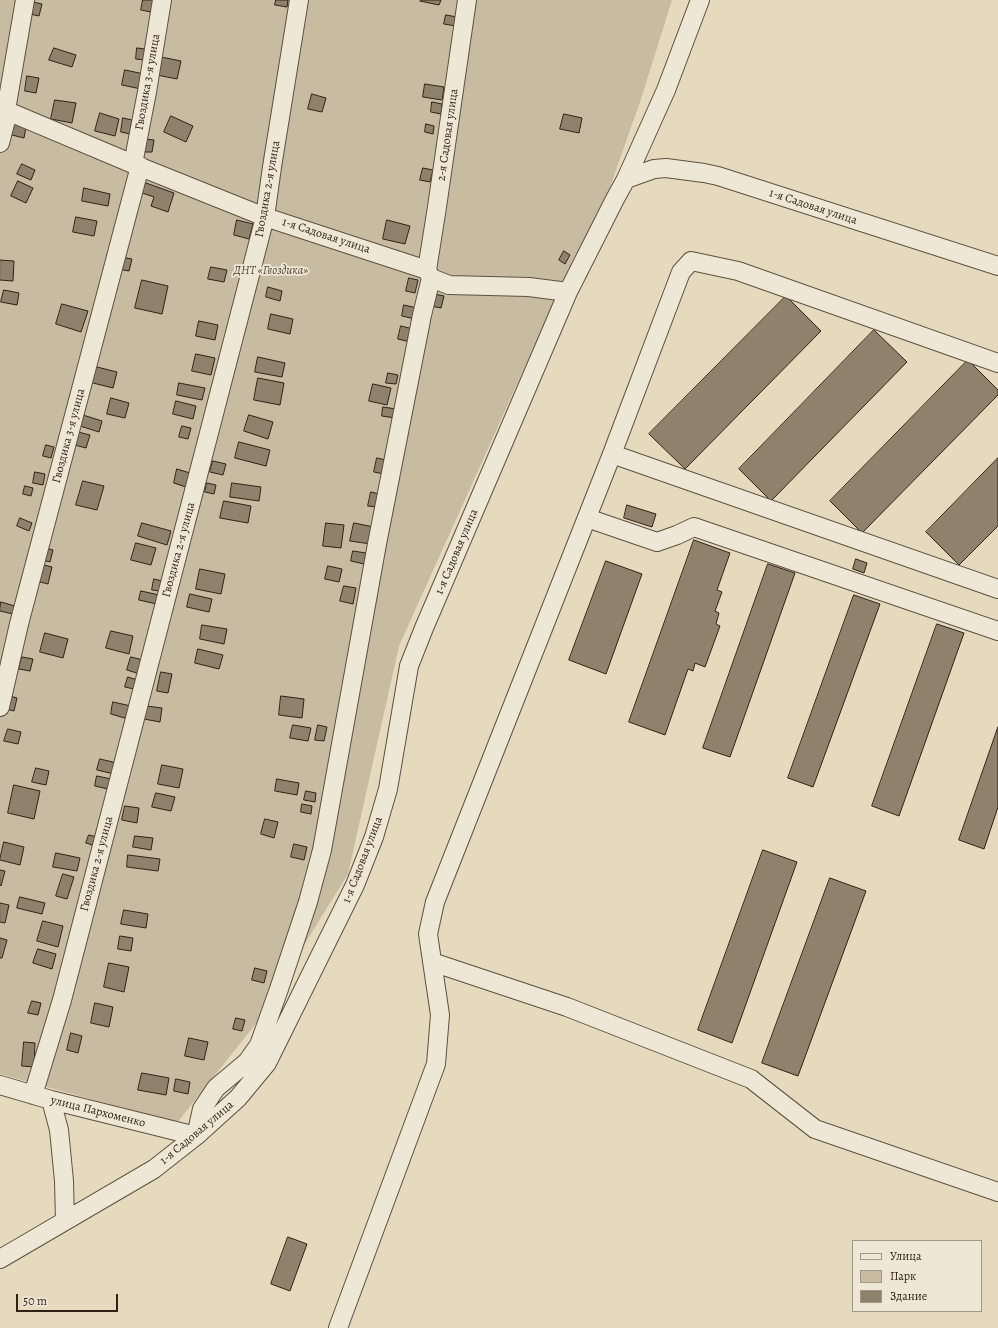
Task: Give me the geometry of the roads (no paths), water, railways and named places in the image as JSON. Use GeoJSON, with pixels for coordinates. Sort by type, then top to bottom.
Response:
{"type":"FeatureCollection","features":[{"type":"Feature","properties":{"kind":"street"},"geometry":{"type":"LineString","coordinates":[[0,143],[4,110],[25,0]]}},
{"type":"Feature","properties":{"kind":"street","name":"Гвоздика 3-я улица"},"geometry":{"type":"LineString","coordinates":[[0,707],[137,165],[162,0]]}},
{"type":"Feature","properties":{"kind":"street","name":"Гвоздика 2-я улица"},"geometry":{"type":"LineString","coordinates":[[33,1095],[62,1000],[265,217],[299,0]]}},
{"type":"Feature","properties":{"kind":"street","name":"2-я Садовая улица"},"geometry":{"type":"LineString","coordinates":[[196,1136],[202,1109],[216,1088],[247,1062],[259,1045],[280,989],[308,902],[322,850],[375,552],[429,274],[437,207],[467,0]]}},
{"type":"Feature","properties":{"kind":"street","name":"1-я Садовая улица"},"geometry":{"type":"LineString","coordinates":[[0,1260],[154,1168],[196,1136],[238,1098],[267,1063],[355,885],[374,837],[388,789],[409,666],[427,621],[568,292],[626,179],[666,90],[700,0]]}},
{"type":"Feature","properties":{"kind":"street","name":"1-я Садовая улица"},"geometry":{"type":"LineString","coordinates":[[4,110],[265,217],[429,274],[449,285],[529,287],[568,292]]}},
{"type":"Feature","properties":{"kind":"street","name":"1-я Садовая улица"},"geometry":{"type":"LineString","coordinates":[[626,179],[654,169],[666,168],[718,176],[998,266]]}},
{"type":"Feature","properties":{"kind":"street"},"geometry":{"type":"LineString","coordinates":[[338,1328],[436,1064],[440,1015],[428,934],[435,902],[612,454],[681,272],[691,261],[738,271],[998,363]]}},
{"type":"Feature","properties":{"kind":"street"},"geometry":{"type":"LineString","coordinates":[[612,454],[998,589]]}},
{"type":"Feature","properties":{"kind":"street"},"geometry":{"type":"LineString","coordinates":[[587,518],[657,542],[677,535],[694,526],[998,631]]}},
{"type":"Feature","properties":{"kind":"street"},"geometry":{"type":"LineString","coordinates":[[432,962],[567,1007],[751,1079],[815,1129],[998,1192]]}},
{"type":"Feature","properties":{"kind":"street","name":"улица Пархоменко"},"geometry":{"type":"LineString","coordinates":[[0,1085],[51,1100],[196,1136]]}},
{"type":"Feature","properties":{"kind":"street"},"geometry":{"type":"LineString","coordinates":[[51,1100],[59,1130],[64,1181],[65,1221]]}},
{"type":"Feature","properties":{"kind":"park label","name":"ДНТ «Гвоздика»"},"geometry":{"type":"Point","coordinates":[271,271]}}]}
